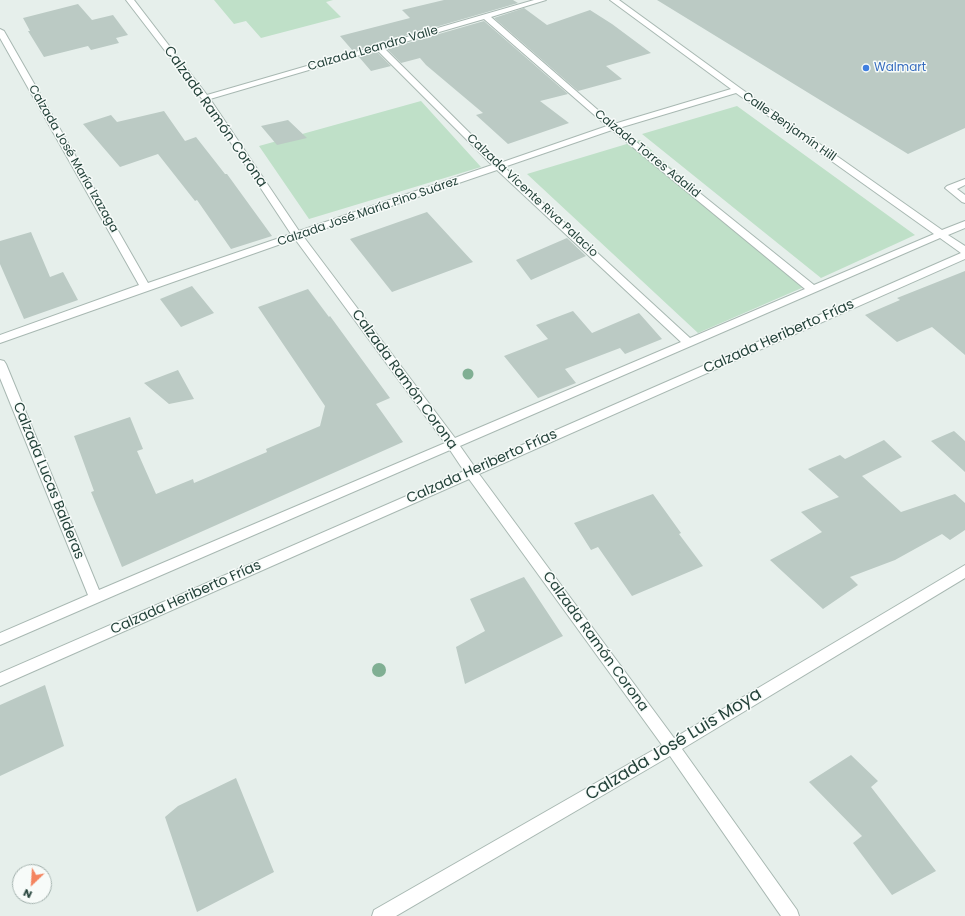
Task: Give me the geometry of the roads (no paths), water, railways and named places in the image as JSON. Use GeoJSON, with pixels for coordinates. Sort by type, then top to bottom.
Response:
{"type":"FeatureCollection","features":[{"type":"Feature","properties":{"kind":"street","name":"Calzada Ramón Corona"},"geometry":{"type":"LineString","coordinates":[[130,0],[205,98],[298,236],[672,747],[791,916]]}},
{"type":"Feature","properties":{"kind":"street","name":"Calzada Leandro Valle"},"geometry":{"type":"LineString","coordinates":[[205,98],[542,0]]}},
{"type":"Feature","properties":{"kind":"street","name":"Calle Benjamín Hill"},"geometry":{"type":"LineString","coordinates":[[614,0],[737,90],[965,251]]}},
{"type":"Feature","properties":{"kind":"street","name":"Calzada Torres Adalid"},"geometry":{"type":"LineString","coordinates":[[484,16],[613,127],[813,290]]}},
{"type":"Feature","properties":{"kind":"street","name":"Calzada José María Izazaga"},"geometry":{"type":"LineString","coordinates":[[0,31],[145,287]]}},
{"type":"Feature","properties":{"kind":"street","name":"Calzada Vicente Riva Palacio"},"geometry":{"type":"LineString","coordinates":[[378,47],[499,167],[689,343]]}},
{"type":"Feature","properties":{"kind":"street","name":"Calzada José María Pino Suárez"},"geometry":{"type":"LineString","coordinates":[[0,339],[145,287],[298,236],[613,127],[737,90]]}},
{"type":"Feature","properties":{"kind":"street"},"geometry":{"type":"LineString","coordinates":[[965,182],[950,188],[965,200]]}},
{"type":"Feature","properties":{"kind":"street","name":"Calzada Heriberto Frías"},"geometry":{"type":"LineString","coordinates":[[0,639],[965,224]]}},
{"type":"Feature","properties":{"kind":"street","name":"Calzada Heriberto Frías"},"geometry":{"type":"LineString","coordinates":[[0,680],[965,255]]}},
{"type":"Feature","properties":{"kind":"street","name":"Calzada Lucas Balderas"},"geometry":{"type":"LineString","coordinates":[[0,364],[96,598]]}},
{"type":"Feature","properties":{"kind":"street","name":"Calzada José Luis Moya"},"geometry":{"type":"LineString","coordinates":[[380,916],[672,747],[965,571]]}},
{"type":"Feature","properties":{"kind":"place","name":"Walmart"},"geometry":{"type":"Point","coordinates":[866,68]}}]}
